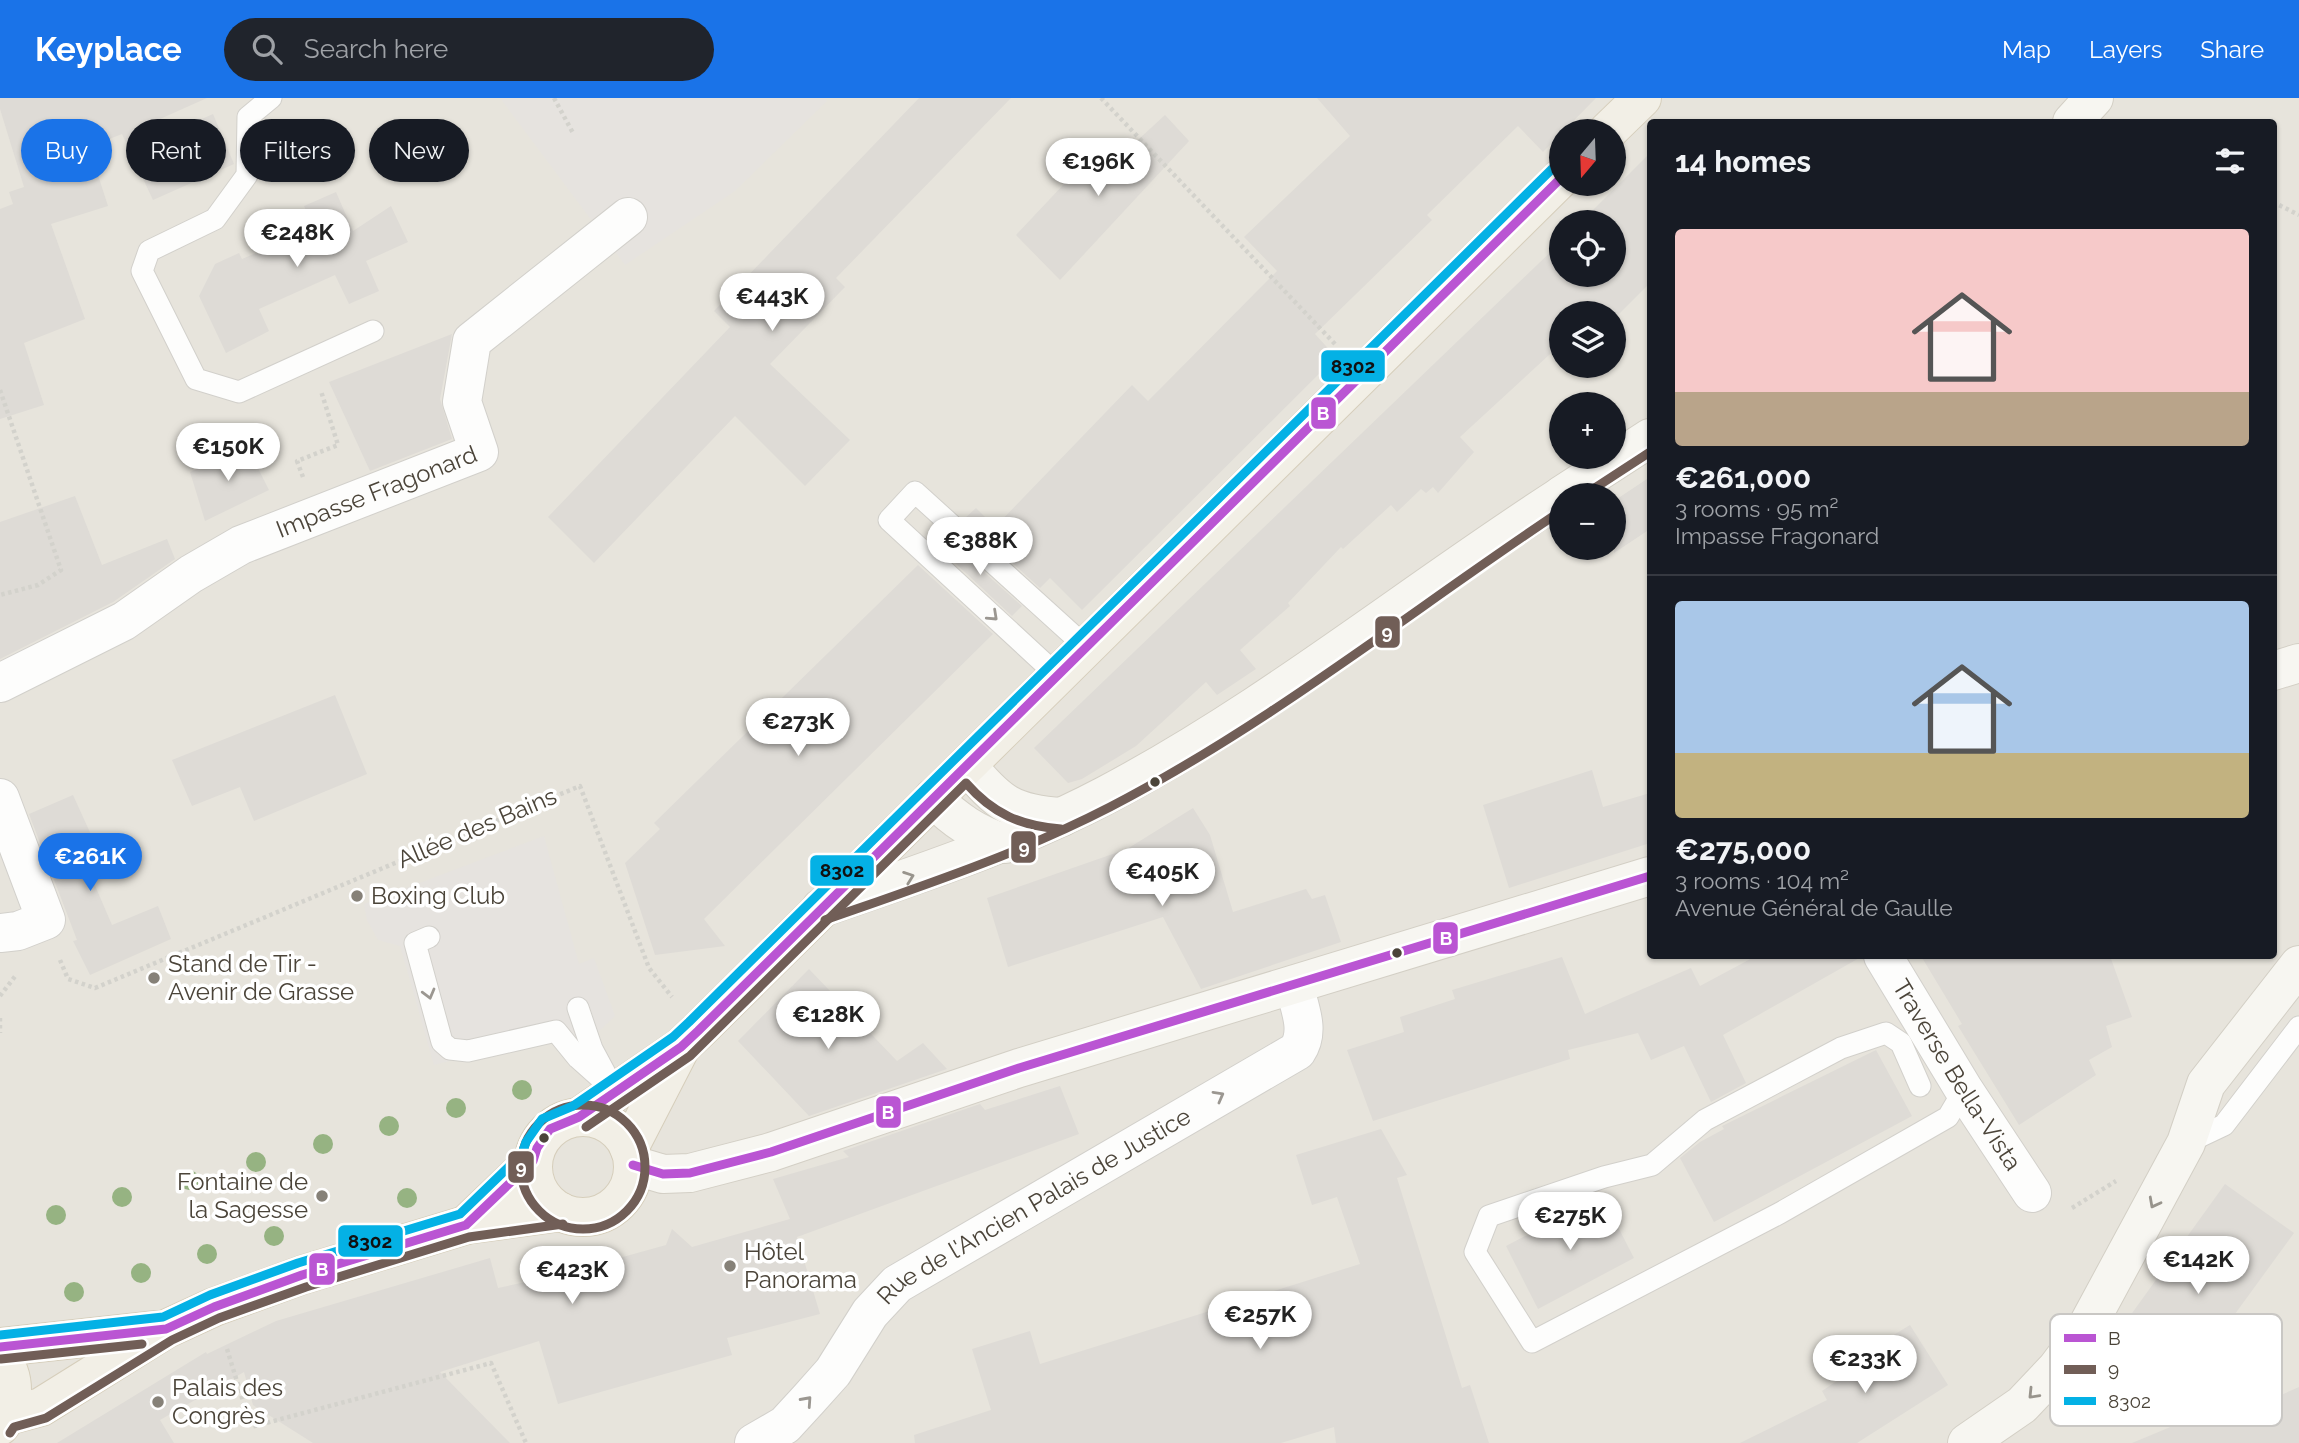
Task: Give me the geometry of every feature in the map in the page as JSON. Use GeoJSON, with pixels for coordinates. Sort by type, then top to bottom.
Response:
{"type":"FeatureCollection","features":[{"type":"Feature","properties":{"kind":"main road"},"geometry":{"type":"LineString","coordinates":[[1620,119],[1642,98]]}},
{"type":"Feature","properties":{"kind":"main road"},"geometry":{"type":"LineString","coordinates":[[2075,119],[2094,98]]}},
{"type":"Feature","properties":{"kind":"main road"},"geometry":{"type":"LineString","coordinates":[[579,1117],[681,1048],[1549,190]]}},
{"type":"Feature","properties":{"kind":"main road"},"geometry":{"type":"LineString","coordinates":[[1580,483],[1647,440]]}},
{"type":"Feature","properties":{"kind":"main road"},"geometry":{"type":"LineString","coordinates":[[821,908],[1005,844],[1149,771],[1307,672],[1468,556],[1549,503]]}},
{"type":"Feature","properties":{"kind":"main road"},"geometry":{"type":"LineString","coordinates":[[2277,670],[2299,663]]}},
{"type":"Feature","properties":{"kind":"main road"},"geometry":{"type":"LineString","coordinates":[[967,765],[991,794],[1009,807],[1031,815],[1062,817]]}},
{"type":"Feature","properties":{"kind":"main road"},"geometry":{"type":"LineString","coordinates":[[933,798],[954,820],[975,833],[1005,844]]}},
{"type":"Feature","properties":{"kind":"main road"},"geometry":{"type":"LineString","coordinates":[[631,1156],[663,1174],[690,1173],[757,1155],[1019,1068],[1647,877]]}},
{"type":"Feature","properties":{"kind":"main road"},"geometry":{"type":"LineString","coordinates":[[2094,1314],[2186,1143],[2206,1084],[2299,964]]}},
{"type":"Feature","properties":{"kind":"main road"},"geometry":{"type":"LineString","coordinates":[[631,1156],[681,1048]]}},
{"type":"Feature","properties":{"kind":"main road"},"geometry":{"type":"LineString","coordinates":[[4,1421],[41,1407],[166,1329],[214,1307],[302,1275],[466,1225],[561,1212],[578,1217],[595,1216],[624,1197],[631,1182],[631,1156],[621,1134],[609,1124],[579,1117],[568,1119],[550,1129],[537,1148],[533,1161],[539,1191],[561,1212]]}},
{"type":"Feature","properties":{"kind":"main road"},"geometry":{"type":"LineString","coordinates":[[466,1225],[533,1161]]}},
{"type":"Feature","properties":{"kind":"main road"},"geometry":{"type":"LineString","coordinates":[[0,1347],[166,1329]]}},
{"type":"Feature","properties":{"kind":"main road"},"geometry":{"type":"LineString","coordinates":[[0,1357],[11,1378],[12,1398],[4,1421]]}},
{"type":"Feature","properties":{"kind":"main road"},"geometry":{"type":"LineString","coordinates":[[1967,1443],[2022,1405],[2050,1375]]}},
{"type":"Feature","properties":{"kind":"street","name":"Impasse Fragonard"},"geometry":{"type":"LineString","coordinates":[[0,683],[124,621],[191,574],[241,545],[479,452],[462,402],[472,341],[628,218]]}},
{"type":"Feature","properties":{"kind":"street"},"geometry":{"type":"LineString","coordinates":[[0,798],[46,920],[18,931],[0,933]]}},
{"type":"Feature","properties":{"kind":"street","name":"Traverse Bella-Vista"},"geometry":{"type":"LineString","coordinates":[[1885,959],[1964,1090],[2032,1193]]}},
{"type":"Feature","properties":{"kind":"street","name":"Rue de l'Ancien Palais de Justice"},"geometry":{"type":"LineString","coordinates":[[754,1443],[785,1425],[808,1400],[833,1372],[870,1313],[897,1284],[1297,1051],[1305,1031],[1294,985]]}},
{"type":"Feature","properties":{"kind":"lane"},"geometry":{"type":"LineString","coordinates":[[271,98],[248,117],[247,175],[215,219],[149,251],[142,271],[196,379],[239,392],[373,331]]}},
{"type":"Feature","properties":{"kind":"lane"},"geometry":{"type":"LineString","coordinates":[[1058,676],[889,520],[915,492],[1086,647]]}},
{"type":"Feature","properties":{"kind":"lane"},"geometry":{"type":"LineString","coordinates":[[429,937],[415,943],[442,1042],[450,1049],[468,1051],[556,1031],[578,1058],[615,1091]]}},
{"type":"Feature","properties":{"kind":"lane"},"geometry":{"type":"LineString","coordinates":[[578,1008],[592,1049],[615,1091]]}},
{"type":"Feature","properties":{"kind":"lane"},"geometry":{"type":"LineString","coordinates":[[2186,1143],[2224,1125],[2299,1027]]}},
{"type":"Feature","properties":{"kind":"lane"},"geometry":{"type":"LineString","coordinates":[[1920,1086],[1901,1043],[1886,1033],[1841,1048],[1705,1120],[1652,1165],[1604,1177],[1489,1216],[1475,1252],[1532,1342],[1780,1213],[1948,1117],[1964,1090]]}},
{"type":"Feature","properties":{"kind":"path"},"geometry":{"type":"LineString","coordinates":[[554,98],[573,134]]}},
{"type":"Feature","properties":{"kind":"path"},"geometry":{"type":"LineString","coordinates":[[1101,98],[1335,344],[1360,374]]}},
{"type":"Feature","properties":{"kind":"path"},"geometry":{"type":"LineString","coordinates":[[2277,204],[2299,215]]}},
{"type":"Feature","properties":{"kind":"path"},"geometry":{"type":"LineString","coordinates":[[311,360],[338,445],[297,461],[319,513]]}},
{"type":"Feature","properties":{"kind":"path"},"geometry":{"type":"LineString","coordinates":[[0,390],[61,570],[38,585],[0,595]]}},
{"type":"Feature","properties":{"kind":"path","name":"Allée des Bains"},"geometry":{"type":"LineString","coordinates":[[59,958],[68,979],[95,988],[580,786],[649,968]]}},
{"type":"Feature","properties":{"kind":"path"},"geometry":{"type":"LineString","coordinates":[[0,1018],[0,1033]]}},
{"type":"Feature","properties":{"kind":"path"},"geometry":{"type":"LineString","coordinates":[[2032,1193],[2050,1221],[2119,1180]]}},
{"type":"Feature","properties":{"kind":"path"},"geometry":{"type":"LineString","coordinates":[[214,1307],[251,1427],[491,1363],[526,1443]]}},
{"type":"Feature","properties":{"kind":"shaded area"},"geometry":{"type":"Polygon","coordinates":[[[0,98],[2299,98],[2299,1443],[0,1443],[0,98]]]}},
{"type":"Feature","properties":{"kind":"shaded area"},"geometry":{"type":"Polygon","coordinates":[[[500,98],[824,98],[827,101],[735,191],[625,265],[500,98]]]}},
{"type":"Feature","properties":{"kind":"shaded area"},"geometry":{"type":"Polygon","coordinates":[[[544,836],[579,964],[594,958],[615,1016],[570,1059],[550,1035],[434,1065],[400,946],[378,940],[367,920],[364,904],[544,836]]]}},
{"type":"Feature","properties":{"kind":"building"},"geometry":{"type":"Polygon","coordinates":[[[0,98],[207,98],[160,119],[126,119],[126,143],[122,134],[112,138],[112,119],[21,119],[21,177],[0,109],[0,98]]]}},
{"type":"Feature","properties":{"kind":"building"},"geometry":{"type":"Polygon","coordinates":[[[919,98],[1011,98],[836,278],[845,287],[770,364],[850,440],[805,486],[735,416],[594,563],[548,517],[730,327],[714,311],[919,98]]]}},
{"type":"Feature","properties":{"kind":"building"},"geometry":{"type":"Polygon","coordinates":[[[1317,98],[1596,98],[1575,119],[1549,119],[1549,146],[1543,152],[1518,126],[1427,215],[1432,220],[1315,334],[1336,357],[1082,610],[1050,578],[1040,588],[964,519],[976,508],[995,527],[1132,385],[1148,401],[1277,271],[1244,237],[1350,136],[1317,98]]]}},
{"type":"Feature","properties":{"kind":"building"},"geometry":{"type":"Polygon","coordinates":[[[213,114],[215,119],[202,119],[213,114]]]}},
{"type":"Feature","properties":{"kind":"building"},"geometry":{"type":"Polygon","coordinates":[[[1165,115],[1189,141],[1060,280],[1016,235],[1098,148],[1113,163],[1165,115]]]}},
{"type":"Feature","properties":{"kind":"building"},"geometry":{"type":"Polygon","coordinates":[[[226,145],[234,164],[226,168],[226,145]]]}},
{"type":"Feature","properties":{"kind":"building"},"geometry":{"type":"Polygon","coordinates":[[[1647,156],[1647,286],[1626,307],[1626,301],[1549,301],[1549,355],[1460,437],[1474,452],[1438,493],[1433,487],[1426,493],[1421,489],[1397,512],[1391,505],[1343,549],[1341,547],[1288,603],[1290,606],[1240,650],[1256,669],[1217,695],[1206,682],[1136,746],[1082,779],[1068,783],[1034,748],[1549,254],[1549,287],[1626,287],[1626,210],[1593,210],[1607,196],[1626,196],[1626,177],[1647,156]]]}},
{"type":"Feature","properties":{"kind":"building"},"geometry":{"type":"Polygon","coordinates":[[[22,182],[100,182],[108,206],[51,224],[85,319],[24,343],[44,405],[0,419],[0,209],[13,204],[9,192],[24,187],[22,182]]]}},
{"type":"Feature","properties":{"kind":"building"},"geometry":{"type":"Polygon","coordinates":[[[145,182],[194,182],[153,200],[145,182]]]}},
{"type":"Feature","properties":{"kind":"building"},"geometry":{"type":"Polygon","coordinates":[[[336,192],[353,231],[391,206],[408,242],[366,261],[379,291],[349,304],[335,275],[259,309],[269,331],[226,353],[199,296],[215,264],[239,253],[242,259],[314,228],[304,206],[336,192]]]}},
{"type":"Feature","properties":{"kind":"building"},"geometry":{"type":"Polygon","coordinates":[[[452,334],[440,399],[452,439],[370,471],[329,382],[452,334]]]}},
{"type":"Feature","properties":{"kind":"building"},"geometry":{"type":"Polygon","coordinates":[[[247,446],[269,490],[205,521],[190,472],[247,446]]]}},
{"type":"Feature","properties":{"kind":"building"},"geometry":{"type":"Polygon","coordinates":[[[1647,479],[1647,531],[1626,545],[1626,493],[1647,479]]]}},
{"type":"Feature","properties":{"kind":"building"},"geometry":{"type":"Polygon","coordinates":[[[75,496],[102,565],[167,539],[175,559],[113,602],[0,659],[0,522],[75,496]]]}},
{"type":"Feature","properties":{"kind":"building"},"geometry":{"type":"Polygon","coordinates":[[[946,538],[1022,606],[1012,616],[937,546],[946,538]]]}},
{"type":"Feature","properties":{"kind":"building"},"geometry":{"type":"Polygon","coordinates":[[[918,565],[993,634],[704,919],[725,946],[655,955],[625,863],[660,829],[654,823],[918,565]]]}},
{"type":"Feature","properties":{"kind":"building"},"geometry":{"type":"Polygon","coordinates":[[[335,695],[367,774],[254,821],[240,787],[192,806],[172,760],[335,695]]]}},
{"type":"Feature","properties":{"kind":"building"},"geometry":{"type":"Polygon","coordinates":[[[1592,770],[1603,807],[1647,794],[1647,844],[1509,888],[1483,805],[1592,770]]]}},
{"type":"Feature","properties":{"kind":"building"},"geometry":{"type":"Polygon","coordinates":[[[73,795],[93,839],[78,846],[112,925],[158,906],[171,939],[90,975],[73,941],[77,940],[29,814],[73,795]]]}},
{"type":"Feature","properties":{"kind":"building"},"geometry":{"type":"Polygon","coordinates":[[[1193,808],[1210,835],[1233,912],[1306,889],[1312,899],[1325,895],[1341,942],[1201,989],[1163,917],[1008,967],[987,898],[1127,849],[1193,808]]]}},
{"type":"Feature","properties":{"kind":"building"},"geometry":{"type":"Polygon","coordinates":[[[1562,957],[1585,1014],[1691,968],[1700,986],[1750,959],[1857,959],[1723,1035],[1746,1083],[1711,1102],[1684,1046],[1651,1060],[1638,1033],[1568,1050],[1570,1059],[1373,1121],[1347,1050],[1404,1032],[1400,1017],[1455,999],[1452,990],[1562,957]]]}},
{"type":"Feature","properties":{"kind":"building"},"geometry":{"type":"Polygon","coordinates":[[[1923,959],[2111,959],[2132,1017],[2106,1026],[2112,1047],[2089,1060],[2096,1075],[2019,1125],[1958,1026],[1962,1024],[1923,959]]]}},
{"type":"Feature","properties":{"kind":"building"},"geometry":{"type":"Polygon","coordinates":[[[809,969],[897,1061],[923,1043],[947,1069],[809,1116],[738,1041],[809,969]]]}},
{"type":"Feature","properties":{"kind":"building"},"geometry":{"type":"Polygon","coordinates":[[[1876,1050],[1912,1116],[1714,1222],[1680,1158],[1700,1142],[1724,1129],[1722,1126],[1876,1050]]]}},
{"type":"Feature","properties":{"kind":"building"},"geometry":{"type":"Polygon","coordinates":[[[1060,1086],[1079,1134],[797,1237],[820,1314],[727,1338],[732,1355],[558,1404],[539,1341],[440,1372],[510,1443],[313,1443],[253,1405],[244,1372],[160,1420],[174,1443],[57,1443],[206,1352],[207,1354],[276,1321],[490,1258],[498,1288],[558,1275],[666,1245],[672,1229],[692,1247],[790,1219],[773,1179],[849,1157],[843,1151],[980,1104],[985,1110],[1060,1086]]]}},
{"type":"Feature","properties":{"kind":"building"},"geometry":{"type":"Polygon","coordinates":[[[1381,1129],[1407,1175],[1397,1178],[1462,1388],[1470,1385],[1489,1443],[1336,1443],[1334,1427],[1281,1443],[915,1443],[914,1435],[991,1410],[972,1349],[1030,1331],[1040,1364],[1360,1264],[1337,1197],[1312,1205],[1296,1155],[1381,1129]]]}},
{"type":"Feature","properties":{"kind":"building"},"geometry":{"type":"Polygon","coordinates":[[[2225,1184],[2294,1233],[2235,1314],[2131,1314],[2225,1184]]]}},
{"type":"Feature","properties":{"kind":"building"},"geometry":{"type":"Polygon","coordinates":[[[1602,1196],[1634,1258],[1538,1309],[1506,1246],[1602,1196]]]}},
{"type":"Feature","properties":{"kind":"building"},"geometry":{"type":"Polygon","coordinates":[[[1910,1325],[1948,1385],[1857,1443],[1740,1443],[1827,1400],[1822,1391],[1841,1378],[1838,1369],[1910,1325]]]}},
{"type":"Feature","properties":{"kind":"building"},"geometry":{"type":"Polygon","coordinates":[[[2299,1387],[2299,1443],[2132,1443],[2173,1426],[2282,1426],[2282,1395],[2299,1387]]]}},
{"type":"Feature","properties":{"kind":"transit line","name":"8302"},"geometry":{"type":"LineString","coordinates":[[0,1335],[163,1317],[210,1295],[298,1263],[460,1214],[522,1154],[526,1142],[542,1119],[573,1106],[673,1037],[689,1022],[1549,172]]}},
{"type":"Feature","properties":{"kind":"transit line","name":"B"},"geometry":{"type":"LineString","coordinates":[[0,1347],[166,1329],[214,1307],[302,1275],[466,1225],[533,1161],[537,1148],[550,1129],[579,1117],[681,1047],[698,1031],[1549,190]]}},
{"type":"Feature","properties":{"kind":"transit line","name":"9"},"geometry":{"type":"LineString","coordinates":[[1602,483],[1647,454]]}},
{"type":"Feature","properties":{"kind":"transit line","name":"9"},"geometry":{"type":"LineString","coordinates":[[825,920],[1041,840],[1169,775],[1284,703],[1549,519]]}},
{"type":"Feature","properties":{"kind":"transit line","name":"9"},"geometry":{"type":"LineString","coordinates":[[586,1127],[690,1056],[966,783],[987,803],[1009,817],[1033,825],[1061,829]]}},
{"type":"Feature","properties":{"kind":"transit line","name":"B"},"geometry":{"type":"LineString","coordinates":[[633,1165],[663,1174],[690,1173],[771,1152],[1019,1068],[1647,877]]}},
{"type":"Feature","properties":{"kind":"transit line","name":"9"},"geometry":{"type":"LineString","coordinates":[[583,1105],[607,1110],[627,1123],[640,1143],[645,1167],[640,1191],[627,1211],[607,1224],[583,1229],[559,1224],[539,1211],[526,1191],[521,1167],[526,1143],[539,1123],[559,1110],[583,1105]]}},
{"type":"Feature","properties":{"kind":"transit line","name":"9"},"geometry":{"type":"LineString","coordinates":[[10,1433],[14,1427],[46,1418],[172,1340],[219,1318],[306,1287],[469,1237],[563,1224]]}},
{"type":"Feature","properties":{"kind":"transit line","name":"9"},"geometry":{"type":"LineString","coordinates":[[1,1359],[142,1344]]}},
{"type":"Feature","properties":{"kind":"place","name":"Boxing Club"},"geometry":{"type":"Point","coordinates":[357,896]}},
{"type":"Feature","properties":{"kind":"place","name":"Stand de Tir - Avenir de Grasse"},"geometry":{"type":"Point","coordinates":[154,978]}},
{"type":"Feature","properties":{"kind":"place","name":"Fontaine de la Sagesse"},"geometry":{"type":"Point","coordinates":[322,1196]}},
{"type":"Feature","properties":{"kind":"place","name":"Hôtel Panorama"},"geometry":{"type":"Point","coordinates":[730,1266]}},
{"type":"Feature","properties":{"kind":"place","name":"Palais des Congrès"},"geometry":{"type":"Point","coordinates":[158,1402]}}]}
